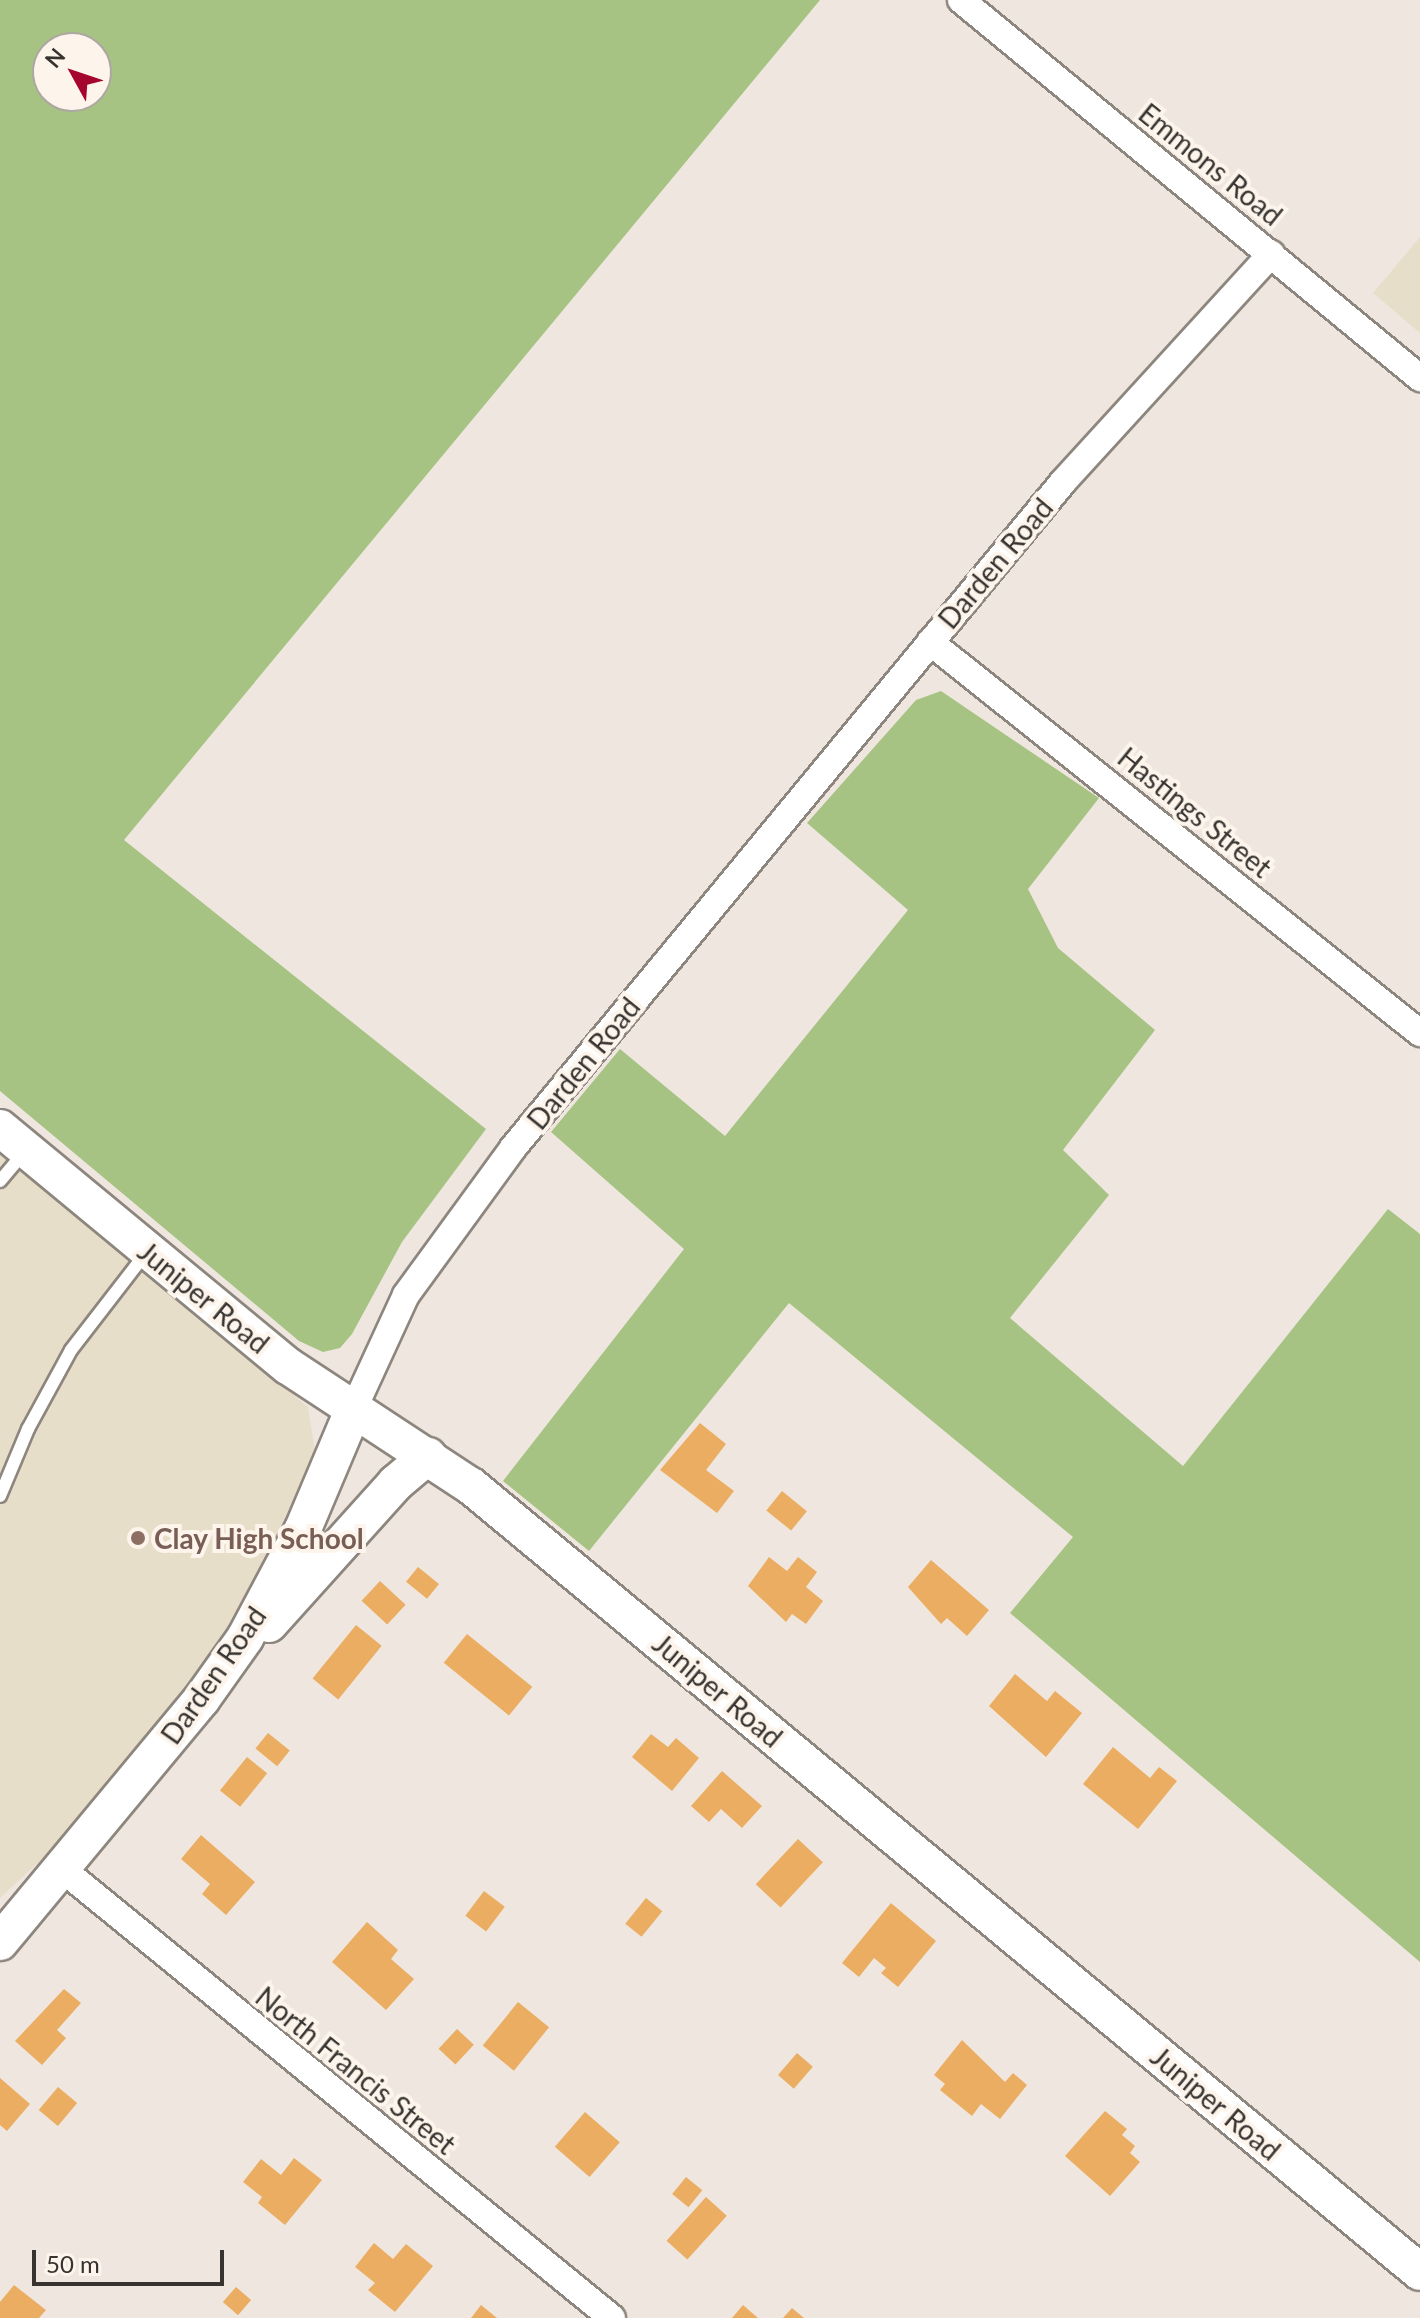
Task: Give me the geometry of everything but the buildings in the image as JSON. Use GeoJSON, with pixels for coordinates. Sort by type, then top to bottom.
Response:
{"type":"FeatureCollection","features":[{"type":"Feature","properties":{"kind":"street","name":"Emmons Road"},"geometry":{"type":"LineString","coordinates":[[975,5],[1420,378]]}},
{"type":"Feature","properties":{"kind":"street","name":"Darden Road"},"geometry":{"type":"LineString","coordinates":[[0,1942],[201,1700],[270,1592],[406,1295],[444,1238],[1063,482],[1271,254]]}},
{"type":"Feature","properties":{"kind":"street","name":"Hastings Street"},"geometry":{"type":"LineString","coordinates":[[930,642],[1420,1033]]}},
{"type":"Feature","properties":{"kind":"street","name":"Juniper Road"},"geometry":{"type":"LineString","coordinates":[[13,1139],[288,1366],[484,1496],[1420,2272]]}},
{"type":"Feature","properties":{"kind":"street"},"geometry":{"type":"LineString","coordinates":[[201,1700],[377,1502],[428,1456]]}},
{"type":"Feature","properties":{"kind":"street","name":"North Francis Street"},"geometry":{"type":"LineString","coordinates":[[62,1869],[612,2318]]}},
{"type":"Feature","properties":{"kind":"lane"},"geometry":{"type":"LineString","coordinates":[[0,1181],[13,1139]]}},
{"type":"Feature","properties":{"kind":"lane"},"geometry":{"type":"LineString","coordinates":[[0,1496],[28,1429],[71,1350],[106,1298],[148,1251]]}},
{"type":"Feature","properties":{"kind":"shaded area"},"geometry":{"type":"Polygon","coordinates":[[[1420,237],[1420,333],[1373,293],[1420,237]]]}},
{"type":"Feature","properties":{"kind":"shaded area","name":"Clay High School"},"geometry":{"type":"Polygon","coordinates":[[[0,1152],[308,1407],[315,1451],[236,1626],[54,1848],[0,1898],[0,1152]]]}},
{"type":"Feature","properties":{"kind":"green space"},"geometry":{"type":"Polygon","coordinates":[[[0,0],[820,0],[124,840],[486,1129],[402,1242],[352,1334],[340,1348],[323,1352],[299,1341],[0,1091],[0,0]]]}},
{"type":"Feature","properties":{"kind":"green space"},"geometry":{"type":"Polygon","coordinates":[[[941,691],[1099,798],[1028,889],[1058,948],[1155,1030],[1063,1150],[1109,1195],[1010,1318],[1183,1466],[1388,1209],[1420,1234],[1420,1962],[1010,1613],[1073,1537],[789,1303],[589,1551],[503,1481],[684,1249],[551,1132],[620,1049],[725,1136],[908,910],[807,823],[916,700],[941,691]]]}},
{"type":"Feature","properties":{"kind":"place","name":"Clay High School"},"geometry":{"type":"Point","coordinates":[138,1538]}}]}
